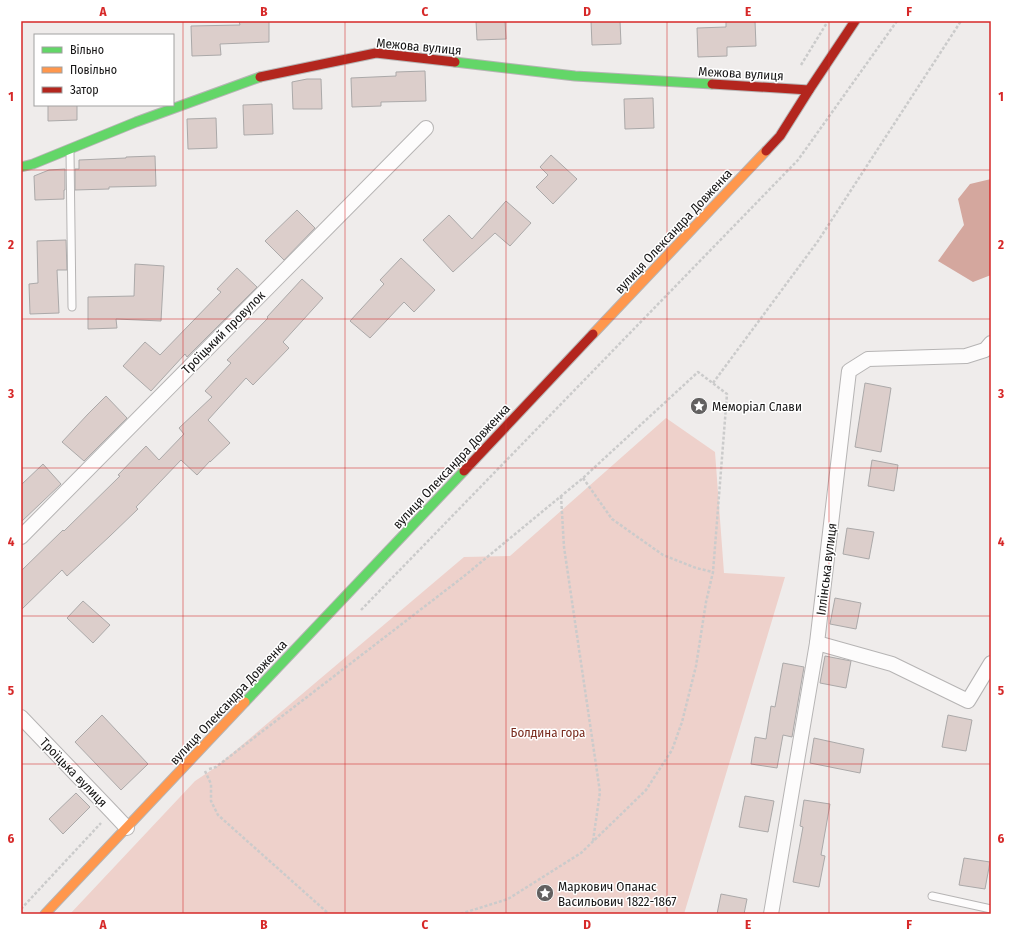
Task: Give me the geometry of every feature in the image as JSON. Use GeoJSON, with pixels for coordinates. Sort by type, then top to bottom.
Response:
{"type":"FeatureCollection","features":[{"type":"Feature","properties":{"kind":"main road","name":"вулиця Олександра Довженка"},"geometry":{"type":"LineString","coordinates":[[45,914],[780,136],[808,90],[855,21]]}},
{"type":"Feature","properties":{"kind":"main road","name":"Межова вулиця"},"geometry":{"type":"LineString","coordinates":[[21,167],[33,164],[136,122],[257,78],[376,53],[575,76],[808,90]]}},
{"type":"Feature","properties":{"kind":"street","name":"Троїцький провулок"},"geometry":{"type":"LineString","coordinates":[[21,537],[426,128]]}},
{"type":"Feature","properties":{"kind":"street","name":"Іллінська вулиця"},"geometry":{"type":"LineString","coordinates":[[771,914],[818,643],[849,371],[868,359],[966,356],[985,350],[991,343]]}},
{"type":"Feature","properties":{"kind":"street"},"geometry":{"type":"LineString","coordinates":[[818,643],[892,664],[968,701],[991,663]]}},
{"type":"Feature","properties":{"kind":"street","name":"Троїцька вулиця"},"geometry":{"type":"LineString","coordinates":[[21,717],[127,828]]}},
{"type":"Feature","properties":{"kind":"lane"},"geometry":{"type":"LineString","coordinates":[[70,148],[72,307]]}},
{"type":"Feature","properties":{"kind":"lane"},"geometry":{"type":"LineString","coordinates":[[932,896],[991,909]]}},
{"type":"Feature","properties":{"kind":"path"},"geometry":{"type":"LineString","coordinates":[[786,89],[828,21]]}},
{"type":"Feature","properties":{"kind":"path"},"geometry":{"type":"LineString","coordinates":[[360,611],[798,160],[897,21]]}},
{"type":"Feature","properties":{"kind":"path"},"geometry":{"type":"LineString","coordinates":[[713,382],[818,241],[961,21]]}},
{"type":"Feature","properties":{"kind":"path"},"geometry":{"type":"LineString","coordinates":[[205,771],[216,767],[463,577],[583,478],[698,372],[713,382],[726,394],[713,572],[706,602],[694,673],[682,722],[672,750],[646,790],[581,853],[508,899],[460,914]]}},
{"type":"Feature","properties":{"kind":"path"},"geometry":{"type":"LineString","coordinates":[[583,478],[612,519],[663,555],[696,568],[713,572]]}},
{"type":"Feature","properties":{"kind":"path"},"geometry":{"type":"LineString","coordinates":[[561,496],[564,547],[600,792],[593,842]]}},
{"type":"Feature","properties":{"kind":"path"},"geometry":{"type":"LineString","coordinates":[[205,771],[210,765]]}},
{"type":"Feature","properties":{"kind":"path"},"geometry":{"type":"LineString","coordinates":[[205,771],[211,784],[211,801],[218,815],[329,914]]}},
{"type":"Feature","properties":{"kind":"path"},"geometry":{"type":"LineString","coordinates":[[21,909],[112,812]]}},
{"type":"Feature","properties":{"kind":"green space","name":"Болдина гора"},"geometry":{"type":"Polygon","coordinates":[[[666,418],[715,452],[724,573],[785,577],[684,914],[70,914],[195,781],[216,767],[464,557],[510,556],[666,418]]]}},
{"type":"Feature","properties":{"kind":"shaded area"},"geometry":{"type":"Polygon","coordinates":[[[991,179],[991,275],[973,282],[938,261],[964,225],[958,199],[970,184],[991,179]]]}},
{"type":"Feature","properties":{"kind":"building"},"geometry":{"type":"Polygon","coordinates":[[[239,21],[269,21],[269,42],[220,44],[221,55],[192,56],[191,26],[240,25],[239,21]]]}},
{"type":"Feature","properties":{"kind":"building"},"geometry":{"type":"Polygon","coordinates":[[[476,21],[505,21],[506,39],[477,40],[476,21]]]}},
{"type":"Feature","properties":{"kind":"building"},"geometry":{"type":"Polygon","coordinates":[[[591,21],[620,21],[621,44],[592,45],[591,21]]]}},
{"type":"Feature","properties":{"kind":"building"},"geometry":{"type":"Polygon","coordinates":[[[726,21],[755,21],[756,46],[727,47],[727,56],[698,57],[697,28],[726,27],[726,21]]]}},
{"type":"Feature","properties":{"kind":"building"},"geometry":{"type":"Polygon","coordinates":[[[425,71],[426,101],[381,102],[381,106],[352,107],[351,78],[396,76],[396,72],[425,71]]]}},
{"type":"Feature","properties":{"kind":"building"},"geometry":{"type":"Polygon","coordinates":[[[307,79],[321,79],[322,109],[293,109],[292,82],[307,79]]]}},
{"type":"Feature","properties":{"kind":"building"},"geometry":{"type":"Polygon","coordinates":[[[653,98],[654,128],[625,129],[624,99],[653,98]]]}},
{"type":"Feature","properties":{"kind":"building"},"geometry":{"type":"Polygon","coordinates":[[[272,104],[273,134],[244,135],[243,105],[272,104]]]}},
{"type":"Feature","properties":{"kind":"building"},"geometry":{"type":"Polygon","coordinates":[[[48,106],[77,106],[77,120],[48,121],[48,106]]]}},
{"type":"Feature","properties":{"kind":"building"},"geometry":{"type":"Polygon","coordinates":[[[216,118],[217,148],[188,149],[187,119],[216,118]]]}},
{"type":"Feature","properties":{"kind":"building"},"geometry":{"type":"Polygon","coordinates":[[[551,155],[577,179],[553,204],[536,187],[548,175],[540,167],[551,155]]]}},
{"type":"Feature","properties":{"kind":"building"},"geometry":{"type":"Polygon","coordinates":[[[155,156],[156,186],[109,187],[109,189],[75,190],[75,169],[79,169],[79,160],[155,156]]]}},
{"type":"Feature","properties":{"kind":"building"},"geometry":{"type":"Polygon","coordinates":[[[65,169],[64,199],[35,200],[34,176],[49,170],[65,169]]]}},
{"type":"Feature","properties":{"kind":"building"},"geometry":{"type":"Polygon","coordinates":[[[506,201],[531,223],[510,246],[495,233],[453,272],[423,240],[449,215],[472,239],[506,201]]]}},
{"type":"Feature","properties":{"kind":"building"},"geometry":{"type":"Polygon","coordinates":[[[297,210],[315,228],[284,260],[265,241],[297,210]]]}},
{"type":"Feature","properties":{"kind":"building"},"geometry":{"type":"Polygon","coordinates":[[[66,240],[67,270],[57,270],[59,313],[30,314],[29,284],[38,283],[37,241],[66,240]]]}},
{"type":"Feature","properties":{"kind":"building"},"geometry":{"type":"Polygon","coordinates":[[[401,258],[435,290],[414,312],[404,302],[370,338],[350,321],[384,284],[380,280],[401,258]]]}},
{"type":"Feature","properties":{"kind":"building"},"geometry":{"type":"Polygon","coordinates":[[[135,264],[164,266],[161,321],[116,319],[117,328],[88,329],[88,297],[134,296],[135,264]]]}},
{"type":"Feature","properties":{"kind":"building"},"geometry":{"type":"Polygon","coordinates":[[[237,268],[257,287],[187,357],[185,354],[151,391],[123,366],[145,342],[160,355],[221,292],[217,289],[237,268]]]}},
{"type":"Feature","properties":{"kind":"building"},"geometry":{"type":"Polygon","coordinates":[[[302,279],[323,298],[283,342],[289,348],[253,385],[246,378],[208,420],[230,443],[197,475],[181,460],[136,507],[138,509],[110,536],[67,576],[62,570],[21,610],[21,571],[120,476],[118,475],[146,446],[159,460],[184,434],[179,428],[212,397],[205,391],[231,363],[227,360],[268,318],[267,317],[302,279]]]}},
{"type":"Feature","properties":{"kind":"building"},"geometry":{"type":"Polygon","coordinates":[[[865,383],[891,388],[881,452],[855,447],[865,383]]]}},
{"type":"Feature","properties":{"kind":"building"},"geometry":{"type":"Polygon","coordinates":[[[106,396],[127,418],[84,461],[62,442],[106,396]]]}},
{"type":"Feature","properties":{"kind":"building"},"geometry":{"type":"Polygon","coordinates":[[[872,460],[898,465],[894,491],[868,486],[872,460]]]}},
{"type":"Feature","properties":{"kind":"building"},"geometry":{"type":"Polygon","coordinates":[[[43,464],[61,484],[21,522],[21,485],[43,464]]]}},
{"type":"Feature","properties":{"kind":"building"},"geometry":{"type":"Polygon","coordinates":[[[847,528],[874,532],[869,559],[843,554],[847,528]]]}},
{"type":"Feature","properties":{"kind":"building"},"geometry":{"type":"Polygon","coordinates":[[[835,598],[861,603],[856,629],[830,624],[835,598]]]}},
{"type":"Feature","properties":{"kind":"building"},"geometry":{"type":"Polygon","coordinates":[[[83,601],[110,625],[93,643],[67,618],[83,601]]]}},
{"type":"Feature","properties":{"kind":"building"},"geometry":{"type":"Polygon","coordinates":[[[825,656],[851,661],[846,688],[820,683],[825,656]]]}},
{"type":"Feature","properties":{"kind":"building"},"geometry":{"type":"Polygon","coordinates":[[[783,663],[804,667],[792,737],[783,735],[777,768],[751,764],[755,737],[766,739],[771,706],[775,707],[783,663]]]}},
{"type":"Feature","properties":{"kind":"building"},"geometry":{"type":"Polygon","coordinates":[[[102,715],[148,764],[121,790],[75,742],[102,715]]]}},
{"type":"Feature","properties":{"kind":"building"},"geometry":{"type":"Polygon","coordinates":[[[948,715],[972,720],[966,751],[942,747],[948,715]]]}},
{"type":"Feature","properties":{"kind":"building"},"geometry":{"type":"Polygon","coordinates":[[[814,738],[864,749],[860,773],[810,763],[814,738]]]}},
{"type":"Feature","properties":{"kind":"building"},"geometry":{"type":"Polygon","coordinates":[[[76,793],[90,807],[63,834],[49,819],[76,793]]]}},
{"type":"Feature","properties":{"kind":"building"},"geometry":{"type":"Polygon","coordinates":[[[745,796],[774,801],[768,832],[739,827],[745,796]]]}},
{"type":"Feature","properties":{"kind":"building"},"geometry":{"type":"Polygon","coordinates":[[[804,800],[830,804],[821,855],[825,856],[819,887],[793,882],[803,827],[800,826],[804,800]]]}},
{"type":"Feature","properties":{"kind":"building"},"geometry":{"type":"Polygon","coordinates":[[[964,858],[990,862],[985,889],[959,885],[964,858]]]}},
{"type":"Feature","properties":{"kind":"building"},"geometry":{"type":"Polygon","coordinates":[[[721,894],[747,899],[744,914],[717,914],[721,894]]]}},
{"type":"Feature","properties":{"kind":"traffic: fast"},"geometry":{"type":"LineString","coordinates":[[455,62],[575,76],[712,84]]}},
{"type":"Feature","properties":{"kind":"traffic: fast"},"geometry":{"type":"LineString","coordinates":[[21,167],[33,164],[136,122],[260,77]]}},
{"type":"Feature","properties":{"kind":"traffic: fast"},"geometry":{"type":"LineString","coordinates":[[245,702],[464,471]]}},
{"type":"Feature","properties":{"kind":"traffic: slow"},"geometry":{"type":"LineString","coordinates":[[593,334],[766,151]]}},
{"type":"Feature","properties":{"kind":"traffic: slow"},"geometry":{"type":"LineString","coordinates":[[45,914],[245,702]]}},
{"type":"Feature","properties":{"kind":"traffic: jam"},"geometry":{"type":"LineString","coordinates":[[766,151],[780,136],[855,21]]}},
{"type":"Feature","properties":{"kind":"traffic: jam"},"geometry":{"type":"LineString","coordinates":[[260,77],[376,53],[455,62]]}},
{"type":"Feature","properties":{"kind":"traffic: jam"},"geometry":{"type":"LineString","coordinates":[[712,84],[809,90]]}},
{"type":"Feature","properties":{"kind":"traffic: jam"},"geometry":{"type":"LineString","coordinates":[[464,471],[593,334]]}},
{"type":"Feature","properties":{"kind":"place","name":"Меморіал Слави"},"geometry":{"type":"Point","coordinates":[699,406]}},
{"type":"Feature","properties":{"kind":"place","name":"Маркович Опанас Васильович 1822-1867"},"geometry":{"type":"Point","coordinates":[545,893]}}]}
